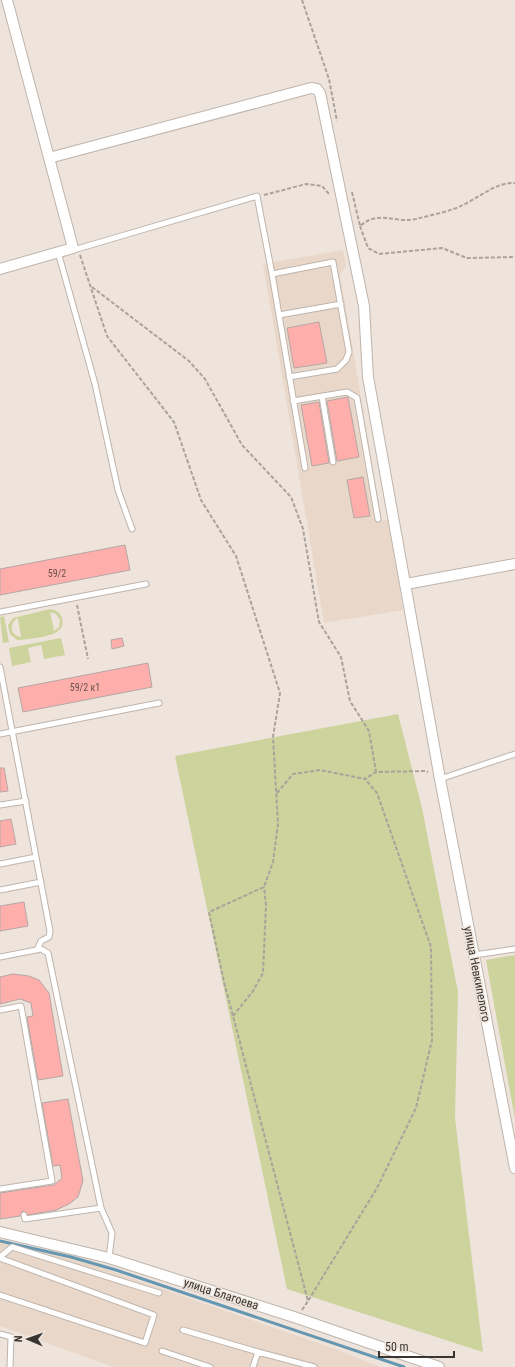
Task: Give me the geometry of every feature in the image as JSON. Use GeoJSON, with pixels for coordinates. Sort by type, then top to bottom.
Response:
{"type":"FeatureCollection","features":[{"type":"Feature","properties":{"kind":"street"},"geometry":{"type":"LineString","coordinates":[[0,269],[75,248],[49,158],[7,0]]}},
{"type":"Feature","properties":{"kind":"street","name":"улица Невкипелого"},"geometry":{"type":"LineString","coordinates":[[49,158],[310,88],[317,88],[320,93],[364,306],[368,377],[440,779],[515,1168]]}},
{"type":"Feature","properties":{"kind":"street"},"geometry":{"type":"LineString","coordinates":[[406,584],[515,564]]}},
{"type":"Feature","properties":{"kind":"street","name":"улица Благоева"},"geometry":{"type":"LineString","coordinates":[[0,1232],[109,1258],[297,1318],[439,1367]]}},
{"type":"Feature","properties":{"kind":"lane"},"geometry":{"type":"LineString","coordinates":[[75,248],[257,196],[272,274],[305,468]]}},
{"type":"Feature","properties":{"kind":"lane"},"geometry":{"type":"LineString","coordinates":[[58,252],[95,384],[118,490],[132,529]]}},
{"type":"Feature","properties":{"kind":"lane"},"geometry":{"type":"LineString","coordinates":[[272,274],[333,262],[349,352],[346,360],[337,369],[289,377]]}},
{"type":"Feature","properties":{"kind":"lane"},"geometry":{"type":"LineString","coordinates":[[279,315],[341,304]]}},
{"type":"Feature","properties":{"kind":"lane"},"geometry":{"type":"LineString","coordinates":[[293,401],[347,392],[357,398],[378,519]]}},
{"type":"Feature","properties":{"kind":"lane"},"geometry":{"type":"LineString","coordinates":[[322,396],[333,462]]}},
{"type":"Feature","properties":{"kind":"lane"},"geometry":{"type":"LineString","coordinates":[[0,612],[146,584]]}},
{"type":"Feature","properties":{"kind":"lane"},"geometry":{"type":"LineString","coordinates":[[0,667],[50,934],[49,937],[41,940],[37,950]]}},
{"type":"Feature","properties":{"kind":"lane"},"geometry":{"type":"LineString","coordinates":[[0,734],[159,703]]}},
{"type":"Feature","properties":{"kind":"lane"},"geometry":{"type":"LineString","coordinates":[[440,779],[515,754]]}},
{"type":"Feature","properties":{"kind":"lane"},"geometry":{"type":"LineString","coordinates":[[0,806],[26,800]]}},
{"type":"Feature","properties":{"kind":"lane"},"geometry":{"type":"LineString","coordinates":[[0,864],[36,857]]}},
{"type":"Feature","properties":{"kind":"lane"},"geometry":{"type":"LineString","coordinates":[[0,890],[41,882]]}},
{"type":"Feature","properties":{"kind":"lane"},"geometry":{"type":"LineString","coordinates":[[474,955],[515,949]]}},
{"type":"Feature","properties":{"kind":"lane"},"geometry":{"type":"LineString","coordinates":[[0,957],[37,950],[45,950],[49,956],[101,1208],[112,1233],[109,1258]]}},
{"type":"Feature","properties":{"kind":"lane"},"geometry":{"type":"LineString","coordinates":[[0,1010],[21,1006],[52,1181],[20,1188],[0,1189]]}},
{"type":"Feature","properties":{"kind":"lane"},"geometry":{"type":"LineString","coordinates":[[24,1215],[25,1219],[101,1208]]}},
{"type":"Feature","properties":{"kind":"lane"},"geometry":{"type":"LineString","coordinates":[[0,1295],[145,1343],[154,1315],[0,1257],[12,1247],[158,1293]]}},
{"type":"Feature","properties":{"kind":"lane"},"geometry":{"type":"LineString","coordinates":[[183,1330],[314,1367]]}},
{"type":"Feature","properties":{"kind":"lane"},"geometry":{"type":"LineString","coordinates":[[0,1334],[11,1337],[10,1367]]}},
{"type":"Feature","properties":{"kind":"lane"},"geometry":{"type":"LineString","coordinates":[[162,1351],[210,1367]]}},
{"type":"Feature","properties":{"kind":"lane"},"geometry":{"type":"LineString","coordinates":[[252,1367],[258,1352]]}},
{"type":"Feature","properties":{"kind":"path"},"geometry":{"type":"LineString","coordinates":[[360,226],[366,222],[381,217],[413,220],[461,206],[504,182],[515,182]]}},
{"type":"Feature","properties":{"kind":"path"},"geometry":{"type":"LineString","coordinates":[[257,196],[306,184],[322,186],[331,196]]}},
{"type":"Feature","properties":{"kind":"path"},"geometry":{"type":"LineString","coordinates":[[344,209],[360,226],[368,248],[379,254],[442,248],[467,258],[515,257]]}},
{"type":"Feature","properties":{"kind":"path"},"geometry":{"type":"LineString","coordinates":[[75,248],[91,287],[107,336],[174,422],[201,500],[236,556],[280,694],[273,737],[278,824],[273,862],[264,887],[266,905],[263,973],[253,991],[233,1016]]}},
{"type":"Feature","properties":{"kind":"path"},"geometry":{"type":"LineString","coordinates":[[91,287],[189,361],[205,378],[242,445],[291,497],[303,529],[319,622],[341,657],[350,701],[369,732],[376,772]]}},
{"type":"Feature","properties":{"kind":"path"},"geometry":{"type":"LineString","coordinates":[[76,597],[88,658]]}},
{"type":"Feature","properties":{"kind":"path"},"geometry":{"type":"LineString","coordinates":[[81,623],[86,622]]}},
{"type":"Feature","properties":{"kind":"path"},"geometry":{"type":"LineString","coordinates":[[264,887],[209,912],[233,1016],[308,1301],[377,1188],[416,1108],[432,1040],[431,947],[377,793],[365,779],[320,770],[293,774],[277,794]]}},
{"type":"Feature","properties":{"kind":"path"},"geometry":{"type":"LineString","coordinates":[[365,779],[376,772],[426,771],[440,779]]}},
{"type":"Feature","properties":{"kind":"shaded area"},"geometry":{"type":"Polygon","coordinates":[[[343,250],[346,266],[340,274],[382,521],[388,520],[403,610],[324,623],[263,264],[343,250]]]}},
{"type":"Feature","properties":{"kind":"shaded area"},"geometry":{"type":"Polygon","coordinates":[[[0,1241],[71,1257],[341,1351],[380,1367],[113,1367],[0,1326],[0,1241]]]}},
{"type":"Feature","properties":{"kind":"green space"},"geometry":{"type":"Polygon","coordinates":[[[50,609],[60,614],[62,624],[60,629],[55,633],[17,640],[10,634],[8,625],[13,618],[50,609]],[[50,612],[54,631],[59,627],[60,620],[56,614],[50,612]],[[17,618],[14,621],[12,629],[17,636],[21,637],[18,619],[17,618]]]}},
{"type":"Feature","properties":{"kind":"green space"},"geometry":{"type":"Polygon","coordinates":[[[4,616],[9,642],[3,643],[0,617],[4,616]]]}},
{"type":"Feature","properties":{"kind":"green space"},"geometry":{"type":"Polygon","coordinates":[[[61,638],[65,655],[44,659],[41,645],[28,648],[31,662],[12,666],[9,648],[61,638]]]}},
{"type":"Feature","properties":{"kind":"green space"},"geometry":{"type":"Polygon","coordinates":[[[398,714],[422,808],[458,992],[455,1118],[483,1352],[287,1289],[175,756],[398,714]]]}},
{"type":"Feature","properties":{"kind":"green space"},"geometry":{"type":"Polygon","coordinates":[[[515,955],[515,1119],[486,960],[515,955]]]}},
{"type":"Feature","properties":{"kind":"building"},"geometry":{"type":"Polygon","coordinates":[[[319,322],[327,363],[294,368],[287,328],[319,322]]]}},
{"type":"Feature","properties":{"kind":"building"},"geometry":{"type":"Polygon","coordinates":[[[348,397],[359,457],[337,461],[327,401],[348,397]]]}},
{"type":"Feature","properties":{"kind":"building"},"geometry":{"type":"Polygon","coordinates":[[[319,402],[329,463],[312,466],[301,405],[319,402]]]}},
{"type":"Feature","properties":{"kind":"building"},"geometry":{"type":"Polygon","coordinates":[[[363,477],[370,516],[354,518],[347,480],[363,477]]]}},
{"type":"Feature","properties":{"kind":"building"},"geometry":{"type":"Polygon","coordinates":[[[125,545],[130,570],[0,595],[0,569],[125,545]]]}},
{"type":"Feature","properties":{"kind":"building"},"geometry":{"type":"Polygon","coordinates":[[[122,638],[124,646],[112,649],[111,640],[122,638]]]}},
{"type":"Feature","properties":{"kind":"building"},"geometry":{"type":"Polygon","coordinates":[[[148,663],[152,687],[23,712],[18,688],[148,663]]]}},
{"type":"Feature","properties":{"kind":"building"},"geometry":{"type":"Polygon","coordinates":[[[0,768],[4,768],[8,791],[0,792],[0,768]]]}},
{"type":"Feature","properties":{"kind":"building"},"geometry":{"type":"Polygon","coordinates":[[[11,819],[16,844],[0,847],[0,821],[11,819]]]}},
{"type":"Feature","properties":{"kind":"building"},"geometry":{"type":"Polygon","coordinates":[[[24,902],[28,926],[0,931],[0,906],[24,902]]]}},
{"type":"Feature","properties":{"kind":"building"},"geometry":{"type":"Polygon","coordinates":[[[13,974],[29,976],[39,980],[49,993],[63,1076],[38,1080],[27,1017],[33,1016],[31,1003],[20,999],[0,1004],[0,977],[13,974]]]}},
{"type":"Feature","properties":{"kind":"building"},"geometry":{"type":"Polygon","coordinates":[[[68,1099],[83,1181],[78,1197],[69,1204],[56,1210],[28,1215],[23,1211],[20,1216],[0,1219],[0,1193],[54,1185],[62,1178],[60,1165],[53,1166],[42,1103],[68,1099]]]}},
{"type":"Feature","properties":{"kind":"waterway"},"geometry":{"type":"LineString","coordinates":[[0,1241],[71,1257],[116,1270],[404,1367]]}}]}
